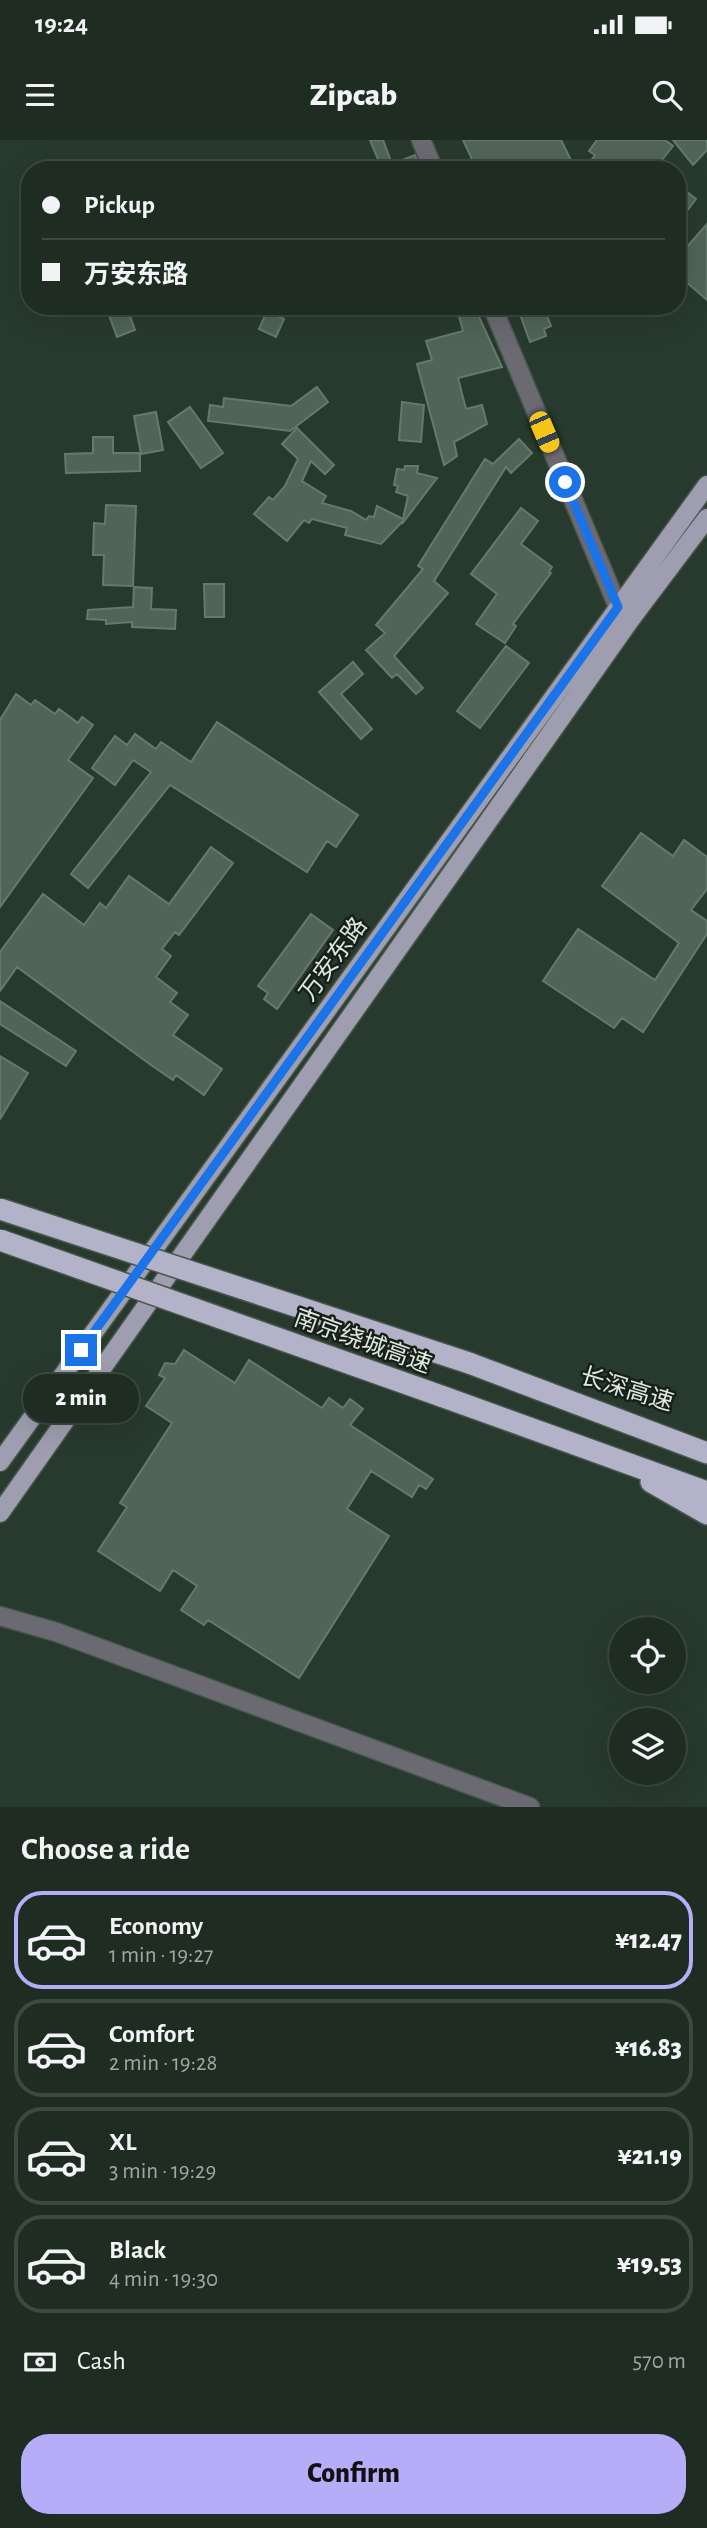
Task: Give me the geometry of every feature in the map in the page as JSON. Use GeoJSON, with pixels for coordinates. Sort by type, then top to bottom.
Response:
{"type":"FeatureCollection","features":[{"type":"Feature","properties":{"kind":"highway","name":"南京绕城高速"},"geometry":{"type":"LineString","coordinates":[[0,1209],[469,1363],[707,1453]]}},
{"type":"Feature","properties":{"kind":"highway","name":"南京绕城高速"},"geometry":{"type":"LineString","coordinates":[[0,1240],[707,1492]]}},
{"type":"Feature","properties":{"kind":"highway","name":"长深高速"},"geometry":{"type":"LineString","coordinates":[[530,1386],[707,1442]]}},
{"type":"Feature","properties":{"kind":"highway"},"geometry":{"type":"LineString","coordinates":[[601,1452],[707,1514]]}},
{"type":"Feature","properties":{"kind":"main road","name":"万安东路"},"geometry":{"type":"LineString","coordinates":[[0,1513],[625,613],[707,485]]}},
{"type":"Feature","properties":{"kind":"main road","name":"万安东路"},"geometry":{"type":"LineString","coordinates":[[0,1462],[625,613],[707,518]]}},
{"type":"Feature","properties":{"kind":"street"},"geometry":{"type":"LineString","coordinates":[[421,140],[430,161]]}},
{"type":"Feature","properties":{"kind":"street"},"geometry":{"type":"LineString","coordinates":[[496,315],[625,613]]}},
{"type":"Feature","properties":{"kind":"street"},"geometry":{"type":"LineString","coordinates":[[0,1616],[56,1632],[530,1807]]}},
{"type":"Feature","properties":{"kind":"building"},"geometry":{"type":"Polygon","coordinates":[[[370,140],[383,140],[391,161],[379,161],[370,140]]]}},
{"type":"Feature","properties":{"kind":"building"},"geometry":{"type":"Polygon","coordinates":[[[463,140],[561,140],[572,161],[473,161],[463,140]]]}},
{"type":"Feature","properties":{"kind":"building"},"geometry":{"type":"Polygon","coordinates":[[[597,140],[665,140],[673,146],[661,161],[591,161],[595,155],[589,151],[597,140]]]}},
{"type":"Feature","properties":{"kind":"building"},"geometry":{"type":"Polygon","coordinates":[[[673,140],[707,140],[707,150],[693,165],[673,140]]]}},
{"type":"Feature","properties":{"kind":"building"},"geometry":{"type":"Polygon","coordinates":[[[415,155],[417,161],[400,161],[415,155]]]}},
{"type":"Feature","properties":{"kind":"building"},"geometry":{"type":"Polygon","coordinates":[[[686,191],[696,199],[686,212],[686,191]]]}},
{"type":"Feature","properties":{"kind":"building"},"geometry":{"type":"Polygon","coordinates":[[[707,224],[707,300],[686,282],[686,248],[707,224]]]}},
{"type":"Feature","properties":{"kind":"building"},"geometry":{"type":"Polygon","coordinates":[[[109,315],[130,315],[135,330],[117,337],[109,315]]]}},
{"type":"Feature","properties":{"kind":"building"},"geometry":{"type":"Polygon","coordinates":[[[265,315],[276,315],[284,319],[276,337],[259,329],[265,315]]]}},
{"type":"Feature","properties":{"kind":"building"},"geometry":{"type":"Polygon","coordinates":[[[459,315],[478,315],[502,367],[458,378],[466,409],[482,405],[487,424],[454,442],[457,456],[444,465],[417,364],[432,360],[426,341],[463,331],[459,315]]]}},
{"type":"Feature","properties":{"kind":"building"},"geometry":{"type":"Polygon","coordinates":[[[520,315],[547,315],[551,326],[544,329],[546,336],[530,342],[520,315]]]}},
{"type":"Feature","properties":{"kind":"building"},"geometry":{"type":"Polygon","coordinates":[[[317,387],[328,402],[290,431],[208,421],[210,405],[223,407],[224,398],[291,406],[317,387]]]}},
{"type":"Feature","properties":{"kind":"building"},"geometry":{"type":"Polygon","coordinates":[[[402,402],[424,405],[421,442],[399,440],[402,402]]]}},
{"type":"Feature","properties":{"kind":"building"},"geometry":{"type":"Polygon","coordinates":[[[190,407],[223,453],[201,468],[168,422],[190,407]]]}},
{"type":"Feature","properties":{"kind":"building"},"geometry":{"type":"Polygon","coordinates":[[[156,412],[163,450],[141,454],[134,416],[156,412]]]}},
{"type":"Feature","properties":{"kind":"building"},"geometry":{"type":"Polygon","coordinates":[[[297,428],[334,465],[325,474],[311,461],[302,481],[326,496],[322,503],[351,511],[366,520],[369,516],[374,517],[377,506],[403,519],[408,496],[396,492],[398,486],[394,485],[397,469],[418,466],[417,473],[437,478],[402,524],[403,521],[381,544],[345,535],[347,528],[312,519],[309,523],[304,520],[287,541],[254,514],[269,497],[273,500],[285,486],[298,459],[282,444],[297,428]]]}},
{"type":"Feature","properties":{"kind":"building"},"geometry":{"type":"Polygon","coordinates":[[[93,437],[113,437],[113,453],[140,453],[140,471],[66,473],[65,454],[93,453],[93,437]]]}},
{"type":"Feature","properties":{"kind":"building"},"geometry":{"type":"Polygon","coordinates":[[[519,439],[532,453],[511,473],[506,467],[434,581],[448,593],[394,656],[423,688],[416,694],[397,674],[392,678],[366,650],[385,633],[376,625],[423,569],[418,566],[485,459],[493,464],[519,439]]]}},
{"type":"Feature","properties":{"kind":"building"},"geometry":{"type":"Polygon","coordinates":[[[106,505],[136,506],[133,586],[103,585],[104,555],[93,555],[94,523],[105,524],[106,505]]]}},
{"type":"Feature","properties":{"kind":"building"},"geometry":{"type":"Polygon","coordinates":[[[521,508],[538,521],[521,544],[552,567],[549,572],[551,573],[513,624],[516,626],[505,643],[476,624],[497,594],[471,574],[521,508]]]}},
{"type":"Feature","properties":{"kind":"building"},"geometry":{"type":"Polygon","coordinates":[[[204,584],[224,584],[224,617],[205,617],[204,584]]]}},
{"type":"Feature","properties":{"kind":"building"},"geometry":{"type":"Polygon","coordinates":[[[134,587],[152,588],[151,609],[176,610],[175,629],[132,627],[132,622],[106,624],[106,620],[87,619],[88,610],[133,607],[134,587]]]}},
{"type":"Feature","properties":{"kind":"building"},"geometry":{"type":"Polygon","coordinates":[[[506,646],[529,663],[480,728],[457,711],[506,646]]]}},
{"type":"Feature","properties":{"kind":"building"},"geometry":{"type":"Polygon","coordinates":[[[353,662],[363,674],[341,694],[372,729],[361,739],[319,692],[353,662]]]}},
{"type":"Feature","properties":{"kind":"building"},"geometry":{"type":"Polygon","coordinates":[[[16,694],[31,705],[35,700],[55,714],[59,709],[78,723],[82,717],[93,725],[68,760],[93,778],[0,907],[0,720],[16,694]]]}},
{"type":"Feature","properties":{"kind":"building"},"geometry":{"type":"Polygon","coordinates":[[[217,722],[358,815],[336,847],[327,841],[307,872],[170,785],[88,888],[71,874],[151,772],[133,760],[115,785],[92,768],[115,736],[127,745],[135,734],[156,749],[161,742],[191,762],[217,722]]]}},
{"type":"Feature","properties":{"kind":"building"},"geometry":{"type":"Polygon","coordinates":[[[641,833],[673,856],[684,840],[707,857],[707,889],[691,910],[707,921],[707,934],[643,1032],[622,1018],[614,1028],[543,981],[578,929],[655,980],[679,943],[602,886],[641,833]]]}},
{"type":"Feature","properties":{"kind":"building"},"geometry":{"type":"Polygon","coordinates":[[[211,847],[233,863],[179,935],[175,932],[162,949],[171,956],[156,977],[177,993],[170,1002],[188,1015],[173,1035],[222,1069],[204,1095],[176,1075],[173,1080],[151,1065],[17,967],[0,991],[0,952],[43,894],[84,925],[100,903],[106,908],[129,876],[169,904],[211,847]]]}},
{"type":"Feature","properties":{"kind":"building"},"geometry":{"type":"Polygon","coordinates":[[[311,914],[333,930],[277,1009],[264,999],[268,993],[258,986],[311,914]]]}},
{"type":"Feature","properties":{"kind":"building"},"geometry":{"type":"Polygon","coordinates":[[[0,1001],[76,1051],[66,1066],[0,1024],[0,1001]]]}},
{"type":"Feature","properties":{"kind":"building"},"geometry":{"type":"Polygon","coordinates":[[[0,1056],[28,1073],[0,1119],[0,1056]]]}},
{"type":"Feature","properties":{"kind":"building"},"geometry":{"type":"Polygon","coordinates":[[[184,1350],[235,1383],[249,1360],[322,1408],[329,1398],[343,1408],[350,1399],[363,1409],[350,1425],[433,1479],[426,1489],[419,1485],[412,1497],[371,1471],[347,1509],[389,1536],[299,1678],[208,1620],[204,1625],[181,1610],[197,1586],[173,1570],[160,1591],[98,1551],[127,1507],[120,1503],[172,1423],[146,1406],[165,1378],[159,1375],[165,1363],[175,1364],[184,1350]]]}},
{"type":"Feature","properties":{"kind":"route"},"geometry":{"type":"LineString","coordinates":[[81,1350],[618,607],[565,482]]}}]}
